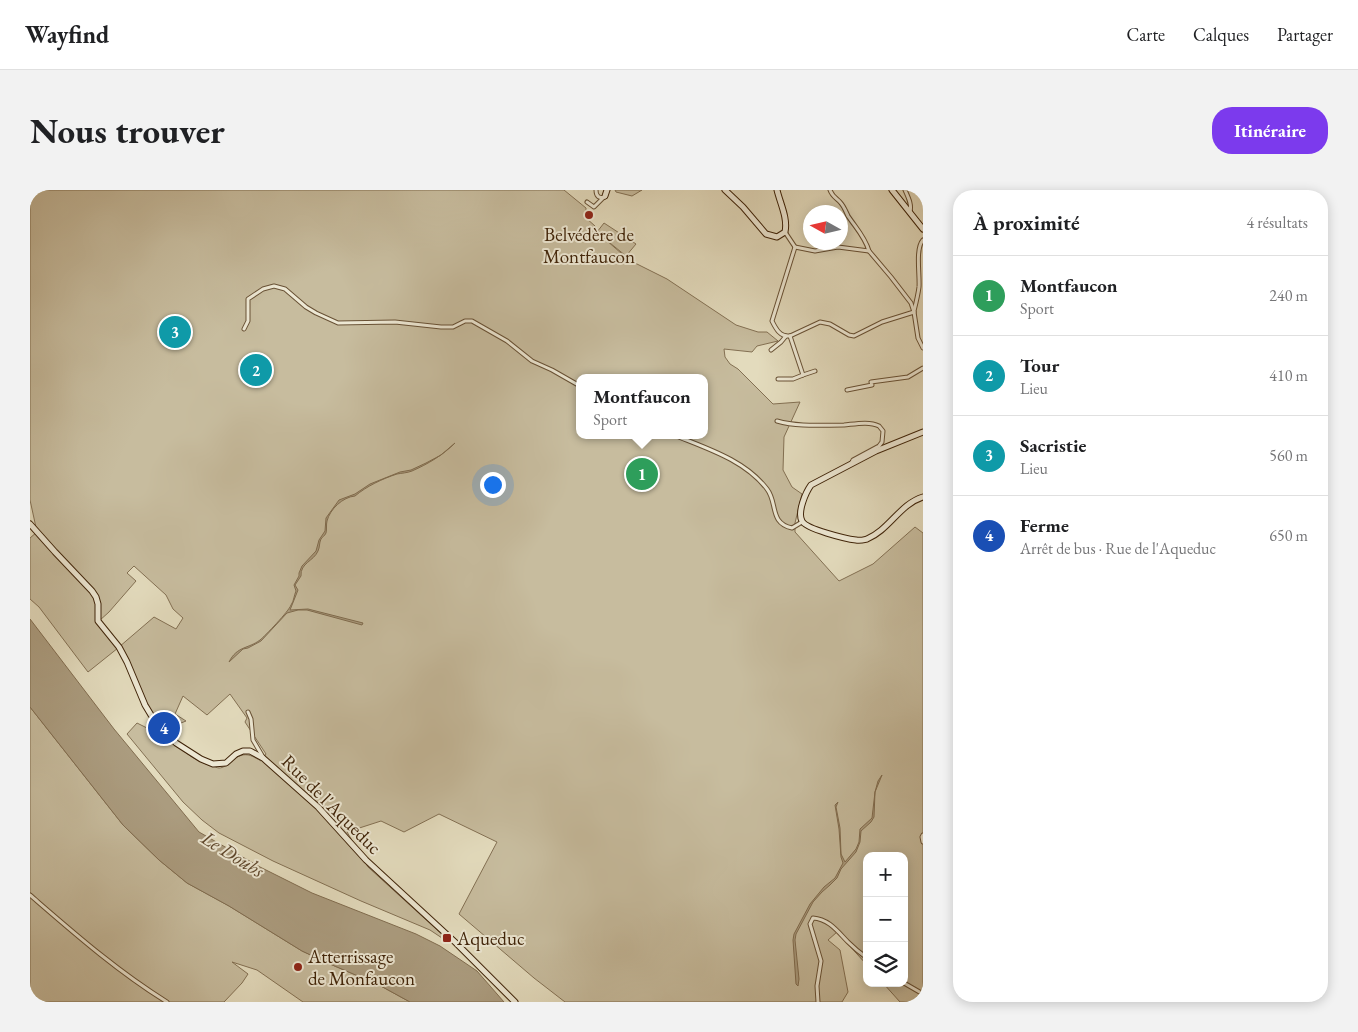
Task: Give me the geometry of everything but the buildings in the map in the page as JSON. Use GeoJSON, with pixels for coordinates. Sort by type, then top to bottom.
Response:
{"type":"FeatureCollection","features":[{"type":"Feature","properties":{"kind":"street"},"geometry":{"type":"LineString","coordinates":[[596,190],[598,196],[602,198],[605,196]]}},
{"type":"Feature","properties":{"kind":"street"},"geometry":{"type":"LineString","coordinates":[[587,202],[594,207],[605,196],[606,190]]}},
{"type":"Feature","properties":{"kind":"street"},"geometry":{"type":"LineString","coordinates":[[724,190],[743,207],[766,234],[777,237],[784,232],[786,227],[777,190]]}},
{"type":"Feature","properties":{"kind":"street"},"geometry":{"type":"LineString","coordinates":[[830,190],[860,231],[867,244],[868,251],[911,303],[918,338],[923,348]]}},
{"type":"Feature","properties":{"kind":"street"},"geometry":{"type":"LineString","coordinates":[[892,190],[923,229]]}},
{"type":"Feature","properties":{"kind":"street"},"geometry":{"type":"LineString","coordinates":[[905,190],[910,201],[910,212]]}},
{"type":"Feature","properties":{"kind":"street"},"geometry":{"type":"LineString","coordinates":[[784,232],[795,246],[815,251],[838,247],[868,251]]}},
{"type":"Feature","properties":{"kind":"street"},"geometry":{"type":"LineString","coordinates":[[914,312],[919,284],[920,243],[923,240]]}},
{"type":"Feature","properties":{"kind":"street"},"geometry":{"type":"LineString","coordinates":[[795,246],[772,320],[778,332],[790,336],[820,322],[830,324],[854,336],[882,322],[914,312]]}},
{"type":"Feature","properties":{"kind":"street"},"geometry":{"type":"LineString","coordinates":[[244,329],[248,321],[248,299],[263,289],[274,286],[285,288],[311,310],[338,323],[395,322],[453,327],[465,321],[472,321],[507,341],[532,361],[576,384]]}},
{"type":"Feature","properties":{"kind":"street"},"geometry":{"type":"LineString","coordinates":[[770,350],[782,342],[786,336]]}},
{"type":"Feature","properties":{"kind":"street"},"geometry":{"type":"LineString","coordinates":[[790,336],[803,375]]}},
{"type":"Feature","properties":{"kind":"street"},"geometry":{"type":"LineString","coordinates":[[847,390],[872,385],[871,382],[908,377],[923,368]]}},
{"type":"Feature","properties":{"kind":"street"},"geometry":{"type":"LineString","coordinates":[[778,379],[793,379],[815,371]]}},
{"type":"Feature","properties":{"kind":"street"},"geometry":{"type":"LineString","coordinates":[[776,421],[789,425],[867,424],[879,426],[883,431],[882,442],[879,446],[853,460],[850,464]]}},
{"type":"Feature","properties":{"kind":"street"},"geometry":{"type":"LineString","coordinates":[[802,522],[801,510],[803,501],[805,493],[811,485],[850,464],[923,432]]}},
{"type":"Feature","properties":{"kind":"street"},"geometry":{"type":"LineString","coordinates":[[683,439],[734,461],[756,477],[768,491],[776,516],[785,526],[792,528],[802,522]]}},
{"type":"Feature","properties":{"kind":"street"},"geometry":{"type":"LineString","coordinates":[[802,522],[821,531],[844,538],[858,541],[863,540],[871,538],[909,505],[923,497]]}},
{"type":"Feature","properties":{"kind":"street","name":"Rue de l'Aqueduc"},"geometry":{"type":"LineString","coordinates":[[30,524],[92,591],[98,604],[98,621],[127,662],[151,715],[176,743],[201,759],[213,764],[226,763],[236,754],[243,751],[250,751],[263,758],[318,808],[366,860],[456,943],[515,1002]]}},
{"type":"Feature","properties":{"kind":"street"},"geometry":{"type":"LineString","coordinates":[[248,712],[251,719],[253,740],[263,758]]}},
{"type":"Feature","properties":{"kind":"street"},"geometry":{"type":"LineString","coordinates":[[923,835],[923,842]]}},
{"type":"Feature","properties":{"kind":"street"},"geometry":{"type":"LineString","coordinates":[[30,895],[104,958],[144,988],[167,1002]]}},
{"type":"Feature","properties":{"kind":"street"},"geometry":{"type":"LineString","coordinates":[[818,1002],[817,986],[822,961],[810,924],[812,918],[833,926],[863,955]]}},
{"type":"Feature","properties":{"kind":"street"},"geometry":{"type":"LineString","coordinates":[[908,985],[923,994]]}},
{"type":"Feature","properties":{"kind":"shaded area"},"geometry":{"type":"Polygon","coordinates":[[[30,190],[564,190],[586,208],[586,218],[595,226],[597,232],[604,223],[636,244],[626,256],[599,234],[629,260],[667,279],[736,325],[758,332],[767,332],[778,341],[757,346],[752,352],[724,349],[725,357],[730,364],[738,369],[773,404],[800,402],[784,437],[783,470],[792,487],[802,494],[795,523],[795,532],[839,581],[873,564],[915,527],[923,533],[923,1002],[900,1002],[887,987],[908,987],[908,852],[863,852],[863,961],[837,932],[828,940],[840,950],[848,992],[842,1002],[565,1002],[459,914],[497,842],[439,814],[404,832],[381,821],[347,832],[368,867],[446,938],[445,940],[430,930],[273,861],[219,833],[183,802],[127,734],[137,723],[149,729],[158,724],[151,715],[118,648],[88,672],[39,607],[30,599],[30,538],[37,532],[30,500],[30,190]],[[134,566],[127,573],[136,581],[99,621],[119,647],[154,617],[176,629],[183,618],[173,609],[166,595],[134,566]],[[230,694],[207,715],[183,696],[175,714],[186,721],[164,732],[191,757],[217,768],[223,767],[242,755],[253,756],[261,761],[266,754],[245,722],[247,718],[230,694]]]}},
{"type":"Feature","properties":{"kind":"shaded area"},"geometry":{"type":"Polygon","coordinates":[[[615,190],[642,190],[632,196],[616,192],[615,190]]]}},
{"type":"Feature","properties":{"kind":"shaded area"},"geometry":{"type":"Polygon","coordinates":[[[30,707],[123,825],[159,860],[187,883],[229,906],[302,951],[379,985],[410,1002],[303,1002],[257,970],[232,962],[248,974],[224,1002],[30,1002],[30,707]]]}},
{"type":"Feature","properties":{"kind":"water"},"geometry":{"type":"Polygon","coordinates":[[[440,456],[412,471],[397,474],[380,481],[338,504],[331,512],[327,522],[326,533],[321,539],[318,551],[305,565],[295,585],[298,590],[290,610],[308,609],[363,623],[362,625],[307,610],[287,613],[261,641],[243,649],[229,662],[239,650],[260,640],[289,608],[293,602],[296,591],[294,585],[302,566],[316,551],[319,540],[325,531],[326,518],[339,500],[355,494],[370,484],[400,472],[411,470],[440,456]]]}},
{"type":"Feature","properties":{"kind":"water","name":"Le Doubs"},"geometry":{"type":"Polygon","coordinates":[[[30,619],[114,729],[199,832],[260,867],[312,893],[416,934],[440,946],[477,971],[504,1002],[410,1002],[379,985],[302,951],[229,906],[187,883],[159,860],[123,825],[30,707],[30,619]]]}},
{"type":"Feature","properties":{"kind":"water"},"geometry":{"type":"Polygon","coordinates":[[[875,792],[874,817],[861,831],[860,842],[856,852],[841,869],[837,878],[813,902],[796,934],[798,986],[796,984],[794,934],[810,904],[824,887],[835,878],[843,863],[841,857],[835,805],[838,802],[836,807],[840,828],[841,854],[845,862],[856,849],[859,842],[860,829],[872,818],[875,792]]]}},
{"type":"Feature","properties":{"kind":"place","name":"Belvédère de Montfaucon"},"geometry":{"type":"Point","coordinates":[589,215]}},
{"type":"Feature","properties":{"kind":"place","name":"Sacristie"},"geometry":{"type":"Point","coordinates":[175,332]}},
{"type":"Feature","properties":{"kind":"place","name":"Tour"},"geometry":{"type":"Point","coordinates":[256,370]}},
{"type":"Feature","properties":{"kind":"place","name":"Montfaucon"},"geometry":{"type":"Point","coordinates":[642,474]}},
{"type":"Feature","properties":{"kind":"place","name":"Ferme"},"geometry":{"type":"Point","coordinates":[164,728]}},
{"type":"Feature","properties":{"kind":"place","name":"Aqueduc"},"geometry":{"type":"Point","coordinates":[447,938]}},
{"type":"Feature","properties":{"kind":"place","name":"Atterrissage de Monfaucon"},"geometry":{"type":"Point","coordinates":[298,967]}}]}
